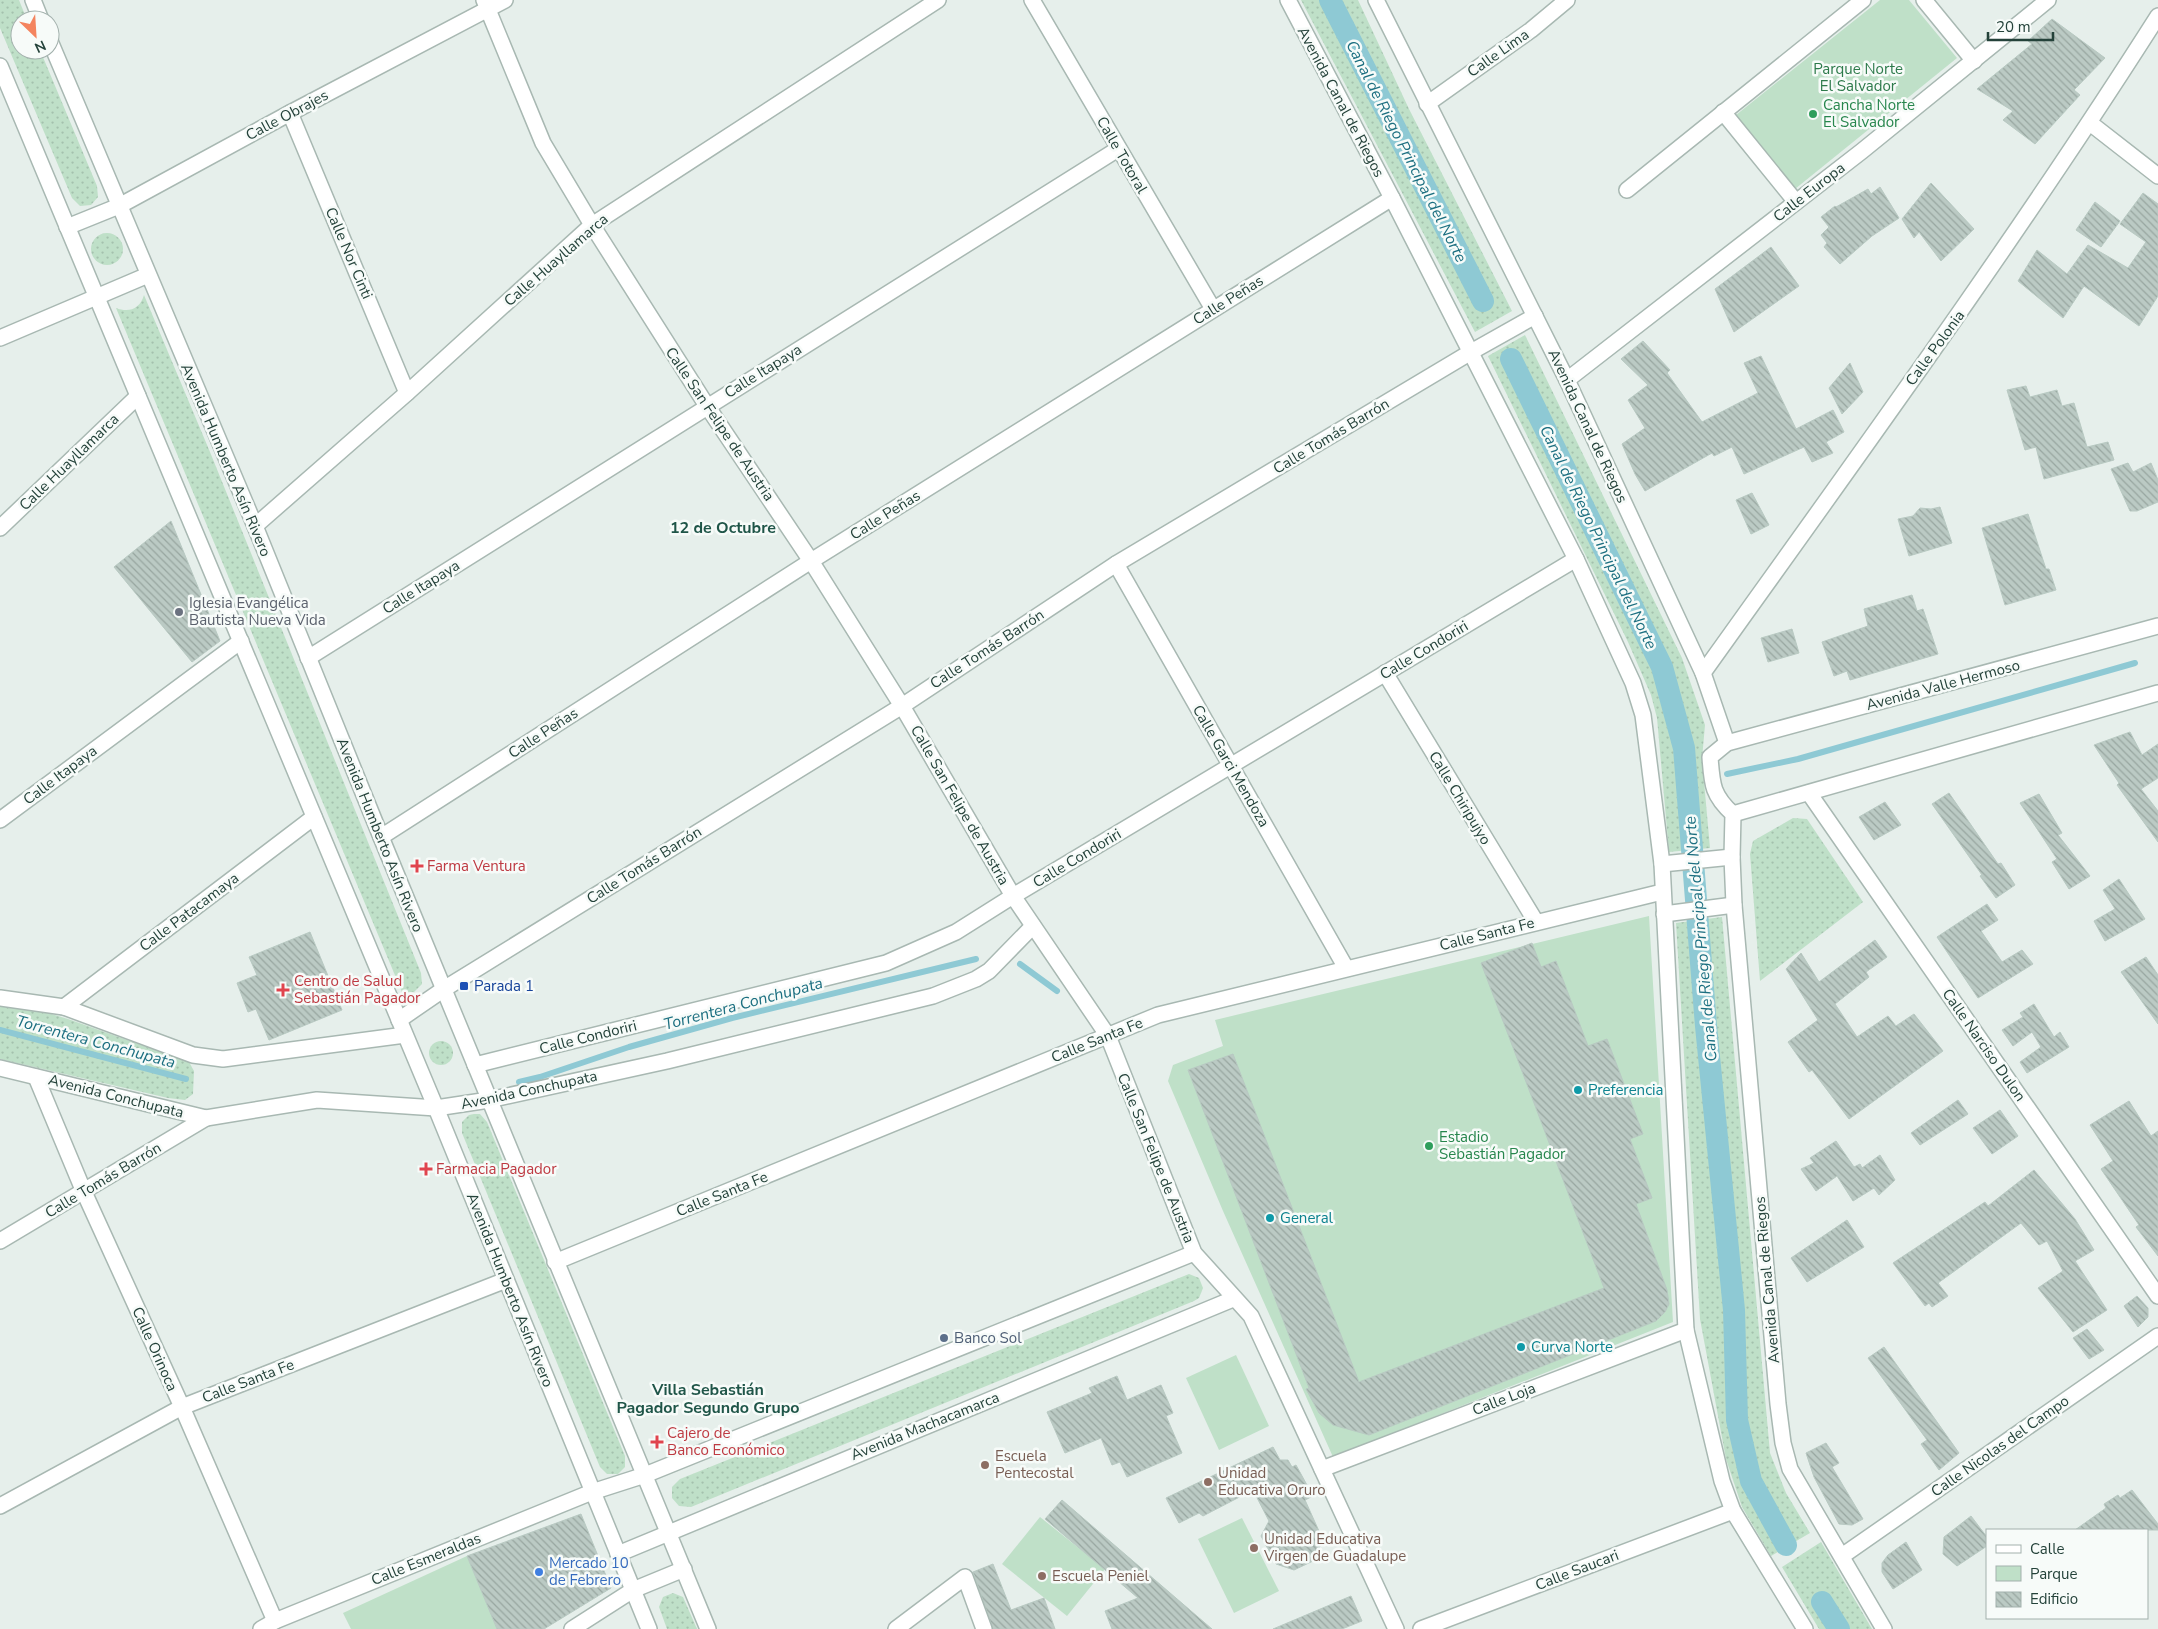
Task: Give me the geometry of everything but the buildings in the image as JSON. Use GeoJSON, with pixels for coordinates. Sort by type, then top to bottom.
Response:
{"type":"FeatureCollection","features":[{"type":"Feature","properties":{"kind":"street","name":"Calle Obrajes"},"geometry":{"type":"LineString","coordinates":[[67,227],[118,206],[486,5],[505,0]]}},
{"type":"Feature","properties":{"kind":"street","name":"Calle Huayllamarca"},"geometry":{"type":"LineString","coordinates":[[255,526],[407,393],[592,225],[938,0]]}},
{"type":"Feature","properties":{"kind":"street","name":"Calle Totoral"},"geometry":{"type":"LineString","coordinates":[[1032,0],[1213,310]]}},
{"type":"Feature","properties":{"kind":"street","name":"Avenida Canal de Riegos"},"geometry":{"type":"LineString","coordinates":[[1288,0],[1392,198],[1576,559],[1633,683],[1643,715],[1662,864],[1686,1330],[1722,1481],[1733,1511],[1805,1629]]}},
{"type":"Feature","properties":{"kind":"street","name":"Avenida Canal de Riegos"},"geometry":{"type":"LineString","coordinates":[[1376,0],[1568,380],[1703,673],[1727,743]]}},
{"type":"Feature","properties":{"kind":"street","name":"Calle Lima"},"geometry":{"type":"LineString","coordinates":[[1427,104],[1531,30],[1568,0]]}},
{"type":"Feature","properties":{"kind":"street"},"geometry":{"type":"LineString","coordinates":[[1627,190],[1863,0]]}},
{"type":"Feature","properties":{"kind":"street"},"geometry":{"type":"LineString","coordinates":[[1924,0],[1974,62]]}},
{"type":"Feature","properties":{"kind":"street","name":"Calle Europa"},"geometry":{"type":"LineString","coordinates":[[1568,380],[1974,62],[2048,0]]}},
{"type":"Feature","properties":{"kind":"street","name":"Calle San Felipe de Austria"},"geometry":{"type":"LineString","coordinates":[[486,5],[543,143],[592,225],[706,406],[812,561],[902,706],[1013,896],[1108,1036],[1194,1253],[1233,1299],[1251,1316],[1396,1629]]}},
{"type":"Feature","properties":{"kind":"street","name":"Calle Polonia"},"geometry":{"type":"LineString","coordinates":[[1703,673],[1966,304],[2090,123],[2158,16]]}},
{"type":"Feature","properties":{"kind":"street","name":"Avenida Humberto Asín Rivero"},"geometry":{"type":"LineString","coordinates":[[58,60],[255,526],[555,1262],[708,1629]]}},
{"type":"Feature","properties":{"kind":"street","name":"Avenida Humberto Asín Rivero"},"geometry":{"type":"LineString","coordinates":[[0,66],[436,1108],[649,1629]]}},
{"type":"Feature","properties":{"kind":"street"},"geometry":{"type":"LineString","coordinates":[[1723,112],[1796,202]]}},
{"type":"Feature","properties":{"kind":"street","name":"Calle Nor Cinti"},"geometry":{"type":"LineString","coordinates":[[290,113],[407,393]]}},
{"type":"Feature","properties":{"kind":"street"},"geometry":{"type":"LineString","coordinates":[[2090,123],[2158,176]]}},
{"type":"Feature","properties":{"kind":"street","name":"Calle Itapaya"},"geometry":{"type":"LineString","coordinates":[[308,658],[706,406],[1118,149]]}},
{"type":"Feature","properties":{"kind":"street","name":"Calle Peñas"},"geometry":{"type":"LineString","coordinates":[[381,837],[812,561],[1392,198]]}},
{"type":"Feature","properties":{"kind":"street"},"geometry":{"type":"LineString","coordinates":[[0,338],[148,275]]}},
{"type":"Feature","properties":{"kind":"street","name":"Calle Tomás Barrón"},"geometry":{"type":"LineString","coordinates":[[444,989],[902,706],[1116,564],[1471,352],[1535,316]]}},
{"type":"Feature","properties":{"kind":"street","name":"Calle Huayllamarca"},"geometry":{"type":"LineString","coordinates":[[0,528],[138,396]]}},
{"type":"Feature","properties":{"kind":"street","name":"Calle Condoriri"},"geometry":{"type":"LineString","coordinates":[[475,1065],[886,963],[956,932],[1576,559]]}},
{"type":"Feature","properties":{"kind":"street","name":"Calle Garci Mendoza"},"geometry":{"type":"LineString","coordinates":[[1116,564],[1346,968]]}},
{"type":"Feature","properties":{"kind":"street","name":"Avenida Valle Hermoso"},"geometry":{"type":"LineString","coordinates":[[1727,743],[2158,626]]}},
{"type":"Feature","properties":{"kind":"street","name":"Calle Itapaya"},"geometry":{"type":"LineString","coordinates":[[0,820],[241,641]]}},
{"type":"Feature","properties":{"kind":"street","name":"Calle Chiripujyo"},"geometry":{"type":"LineString","coordinates":[[1385,673],[1536,922]]}},
{"type":"Feature","properties":{"kind":"street"},"geometry":{"type":"LineString","coordinates":[[1727,743],[1710,757],[1713,787],[1720,801],[1733,814],[2158,693]]}},
{"type":"Feature","properties":{"kind":"street","name":"Calle Narciso Dulon"},"geometry":{"type":"LineString","coordinates":[[1809,793],[2158,1296]]}},
{"type":"Feature","properties":{"kind":"street","name":"Avenida Canal de Riegos"},"geometry":{"type":"LineString","coordinates":[[1733,814],[1734,905],[1783,1443],[1790,1469],[1884,1629]]}},
{"type":"Feature","properties":{"kind":"street","name":"Calle Patacamaya"},"geometry":{"type":"LineString","coordinates":[[64,1007],[314,817]]}},
{"type":"Feature","properties":{"kind":"street"},"geometry":{"type":"LineString","coordinates":[[1662,864],[1732,857]]}},
{"type":"Feature","properties":{"kind":"street","name":"Calle Santa Fe"},"geometry":{"type":"LineString","coordinates":[[555,1262],[1158,1015],[1662,892]]}},
{"type":"Feature","properties":{"kind":"street"},"geometry":{"type":"LineString","coordinates":[[1664,914],[1734,905]]}},
{"type":"Feature","properties":{"kind":"street","name":"Avenida Conchupata"},"geometry":{"type":"LineString","coordinates":[[0,1068],[206,1118],[317,1100],[436,1108],[489,1100],[667,1061],[933,996],[976,979],[989,971],[1033,926]]}},
{"type":"Feature","properties":{"kind":"street"},"geometry":{"type":"LineString","coordinates":[[399,1020],[444,989]]}},
{"type":"Feature","properties":{"kind":"street"},"geometry":{"type":"LineString","coordinates":[[1,996],[64,1007],[193,1055],[223,1059],[405,1035]]}},
{"type":"Feature","properties":{"kind":"street","name":"Calle Orinoca"},"geometry":{"type":"LineString","coordinates":[[36,1077],[84,1192],[182,1407],[275,1621]]}},
{"type":"Feature","properties":{"kind":"street","name":"Calle Tomás Barrón"},"geometry":{"type":"LineString","coordinates":[[0,1241],[206,1118]]}},
{"type":"Feature","properties":{"kind":"street"},"geometry":{"type":"LineString","coordinates":[[592,1492],[645,1474],[1194,1253]]}},
{"type":"Feature","properties":{"kind":"street","name":"Calle Santa Fe"},"geometry":{"type":"LineString","coordinates":[[0,1506],[182,1407],[506,1280]]}},
{"type":"Feature","properties":{"kind":"street","name":"Avenida Machacamarca"},"geometry":{"type":"LineString","coordinates":[[618,1554],[1233,1299]]}},
{"type":"Feature","properties":{"kind":"street","name":"Calle Loja"},"geometry":{"type":"LineString","coordinates":[[1322,1469],[1686,1330]]}},
{"type":"Feature","properties":{"kind":"street","name":"Calle Nicolas del Campo"},"geometry":{"type":"LineString","coordinates":[[1842,1556],[2158,1336]]}},
{"type":"Feature","properties":{"kind":"street","name":"Calle Esmeraldas"},"geometry":{"type":"LineString","coordinates":[[262,1629],[275,1621],[592,1492]]}},
{"type":"Feature","properties":{"kind":"street","name":"Calle Saucari"},"geometry":{"type":"LineString","coordinates":[[1422,1629],[1733,1511]]}},
{"type":"Feature","properties":{"kind":"street"},"geometry":{"type":"LineString","coordinates":[[572,1629],[633,1590],[684,1569]]}},
{"type":"Feature","properties":{"kind":"street"},"geometry":{"type":"LineString","coordinates":[[896,1629],[965,1577],[984,1629]]}},
{"type":"Feature","properties":{"kind":"green space"},"geometry":{"type":"Polygon","coordinates":[[[0,0],[19,0],[23,10],[10,10],[10,52],[0,28],[0,0]]]}},
{"type":"Feature","properties":{"kind":"green space"},"geometry":{"type":"Polygon","coordinates":[[[1301,0],[1358,0],[1409,109],[1512,311],[1475,332],[1301,0]]]}},
{"type":"Feature","properties":{"kind":"green space","name":"Parque Norte El Salvador"},"geometry":{"type":"Polygon","coordinates":[[[1880,0],[1909,0],[1957,58],[1795,189],[1736,115],[1880,0]]]}},
{"type":"Feature","properties":{"kind":"green space"},"geometry":{"type":"Polygon","coordinates":[[[14,60],[44,60],[97,186],[98,197],[91,205],[80,206],[72,198],[14,60]]]}},
{"type":"Feature","properties":{"kind":"green space"},"geometry":{"type":"Polygon","coordinates":[[[107,233],[113,234],[118,238],[122,243],[122,255],[118,260],[113,264],[107,265],[101,264],[96,260],[92,255],[91,249],[92,243],[96,238],[101,234],[107,233]]]}},
{"type":"Feature","properties":{"kind":"green space"},"geometry":{"type":"Polygon","coordinates":[[[144,295],[210,452],[421,973],[422,984],[414,992],[402,992],[116,308],[133,309],[140,304],[144,295]]]}},
{"type":"Feature","properties":{"kind":"green space"},"geometry":{"type":"Polygon","coordinates":[[[1525,335],[1682,658],[1705,725],[1702,759],[1710,848],[1669,852],[1657,718],[1651,695],[1628,642],[1488,356],[1525,335]]]}},
{"type":"Feature","properties":{"kind":"green space"},"geometry":{"type":"Polygon","coordinates":[[[1793,818],[1807,819],[1863,902],[1760,981],[1750,854],[1753,841],[1793,818]]]}},
{"type":"Feature","properties":{"kind":"green space","name":"Estadio Sebastián Pagador"},"geometry":{"type":"Polygon","coordinates":[[[1649,916],[1673,1322],[1333,1457],[1223,1211],[1168,1081],[1173,1065],[1223,1046],[1215,1020],[1649,916]]]}},
{"type":"Feature","properties":{"kind":"green space"},"geometry":{"type":"Polygon","coordinates":[[[1722,917],[1770,1453],[1786,1493],[1810,1533],[1771,1556],[1742,1507],[1726,1459],[1700,1319],[1676,923],[1722,917]]]}},
{"type":"Feature","properties":{"kind":"green space"},"geometry":{"type":"Polygon","coordinates":[[[0,1006],[45,1012],[189,1062],[194,1071],[193,1094],[185,1100],[168,1098],[0,1059],[0,1006]]]}},
{"type":"Feature","properties":{"kind":"green space"},"geometry":{"type":"Polygon","coordinates":[[[441,1041],[450,1044],[453,1053],[450,1062],[441,1065],[432,1062],[429,1053],[432,1044],[441,1041]]]}},
{"type":"Feature","properties":{"kind":"green space"},"geometry":{"type":"Polygon","coordinates":[[[480,1114],[487,1122],[625,1456],[625,1467],[618,1474],[607,1474],[600,1467],[462,1133],[462,1122],[469,1115],[480,1114]]]}},
{"type":"Feature","properties":{"kind":"green space"},"geometry":{"type":"Polygon","coordinates":[[[1189,1274],[1199,1278],[1203,1288],[1199,1298],[1194,1301],[691,1507],[679,1506],[672,1498],[672,1487],[680,1479],[1189,1274]]]}},
{"type":"Feature","properties":{"kind":"green space"},"geometry":{"type":"Polygon","coordinates":[[[1236,1355],[1269,1426],[1219,1450],[1186,1378],[1236,1355]]]}},
{"type":"Feature","properties":{"kind":"green space"},"geometry":{"type":"Polygon","coordinates":[[[1040,1517],[1105,1569],[1067,1616],[1002,1564],[1040,1517]]]}},
{"type":"Feature","properties":{"kind":"green space"},"geometry":{"type":"Polygon","coordinates":[[[1242,1518],[1279,1591],[1234,1613],[1198,1539],[1242,1518]]]}},
{"type":"Feature","properties":{"kind":"green space"},"geometry":{"type":"Polygon","coordinates":[[[1821,1542],[1872,1629],[1819,1629],[1782,1567],[1821,1542]]]}},
{"type":"Feature","properties":{"kind":"green space"},"geometry":{"type":"Polygon","coordinates":[[[467,1556],[497,1629],[351,1629],[343,1613],[467,1556]]]}},
{"type":"Feature","properties":{"kind":"green space"},"geometry":{"type":"Polygon","coordinates":[[[673,1593],[683,1597],[697,1629],[667,1629],[659,1607],[663,1597],[673,1593]]]}},
{"type":"Feature","properties":{"kind":"waterway","name":"Canal de Riego Principal del Norte"},"geometry":{"type":"LineString","coordinates":[[1330,0],[1483,301]]}},
{"type":"Feature","properties":{"kind":"waterway","name":"Canal de Riego Principal del Norte"},"geometry":{"type":"LineString","coordinates":[[1511,359],[1662,667],[1684,748],[1706,1026],[1734,1310],[1737,1420],[1751,1481],[1786,1545]]}},
{"type":"Feature","properties":{"kind":"waterway"},"geometry":{"type":"LineString","coordinates":[[1727,774],[1798,759],[2135,663]]}},
{"type":"Feature","properties":{"kind":"waterway","name":"Torrentera Conchupata"},"geometry":{"type":"LineString","coordinates":[[519,1082],[540,1077],[629,1047],[732,1018],[976,959]]}},
{"type":"Feature","properties":{"kind":"waterway","name":"Torrentera Conchupata"},"geometry":{"type":"LineString","coordinates":[[1020,964],[1057,991]]}},
{"type":"Feature","properties":{"kind":"waterway","name":"Torrentera Conchupata"},"geometry":{"type":"LineString","coordinates":[[0,1030],[186,1079]]}},
{"type":"Feature","properties":{"kind":"waterway","name":"Canal de Riego Principal del Norte"},"geometry":{"type":"LineString","coordinates":[[1822,1602],[1839,1629]]}},
{"type":"Feature","properties":{"kind":"place","name":"Cancha Norte El Salvador"},"geometry":{"type":"Point","coordinates":[1813,114]}},
{"type":"Feature","properties":{"kind":"place","name":"Iglesia Evangélica Bautista Nueva Vida"},"geometry":{"type":"Point","coordinates":[179,612]}},
{"type":"Feature","properties":{"kind":"place","name":"Farma Ventura"},"geometry":{"type":"Point","coordinates":[417,866]}},
{"type":"Feature","properties":{"kind":"place","name":"Parada 1"},"geometry":{"type":"Point","coordinates":[464,986]}},
{"type":"Feature","properties":{"kind":"place","name":"Centro de Salud Sebastián Pagador"},"geometry":{"type":"Point","coordinates":[283,990]}},
{"type":"Feature","properties":{"kind":"place","name":"Preferencia"},"geometry":{"type":"Point","coordinates":[1578,1090]}},
{"type":"Feature","properties":{"kind":"place","name":"Estadio Sebastián Pagador"},"geometry":{"type":"Point","coordinates":[1429,1146]}},
{"type":"Feature","properties":{"kind":"place","name":"Farmacia Pagador"},"geometry":{"type":"Point","coordinates":[426,1169]}},
{"type":"Feature","properties":{"kind":"place","name":"General"},"geometry":{"type":"Point","coordinates":[1270,1218]}},
{"type":"Feature","properties":{"kind":"place","name":"Banco Sol"},"geometry":{"type":"Point","coordinates":[944,1338]}},
{"type":"Feature","properties":{"kind":"place","name":"Curva Norte"},"geometry":{"type":"Point","coordinates":[1521,1347]}},
{"type":"Feature","properties":{"kind":"place","name":"Cajero de Banco Económico"},"geometry":{"type":"Point","coordinates":[657,1442]}},
{"type":"Feature","properties":{"kind":"place","name":"Escuela Pentecostal"},"geometry":{"type":"Point","coordinates":[985,1465]}},
{"type":"Feature","properties":{"kind":"place","name":"Unidad Educativa Oruro"},"geometry":{"type":"Point","coordinates":[1208,1482]}},
{"type":"Feature","properties":{"kind":"place","name":"Unidad Educativa Virgen de Guadalupe"},"geometry":{"type":"Point","coordinates":[1254,1548]}},
{"type":"Feature","properties":{"kind":"place","name":"Mercado 10 de Febrero"},"geometry":{"type":"Point","coordinates":[539,1572]}},
{"type":"Feature","properties":{"kind":"place","name":"Escuela Peniel"},"geometry":{"type":"Point","coordinates":[1042,1576]}},
{"type":"Feature","properties":{"kind":"district","name":"12 de Octubre"},"geometry":{"type":"Point","coordinates":[723,527]}},
{"type":"Feature","properties":{"kind":"district","name":"Villa Sebastián Pagador Segundo Grupo"},"geometry":{"type":"Point","coordinates":[708,1398]}}]}
